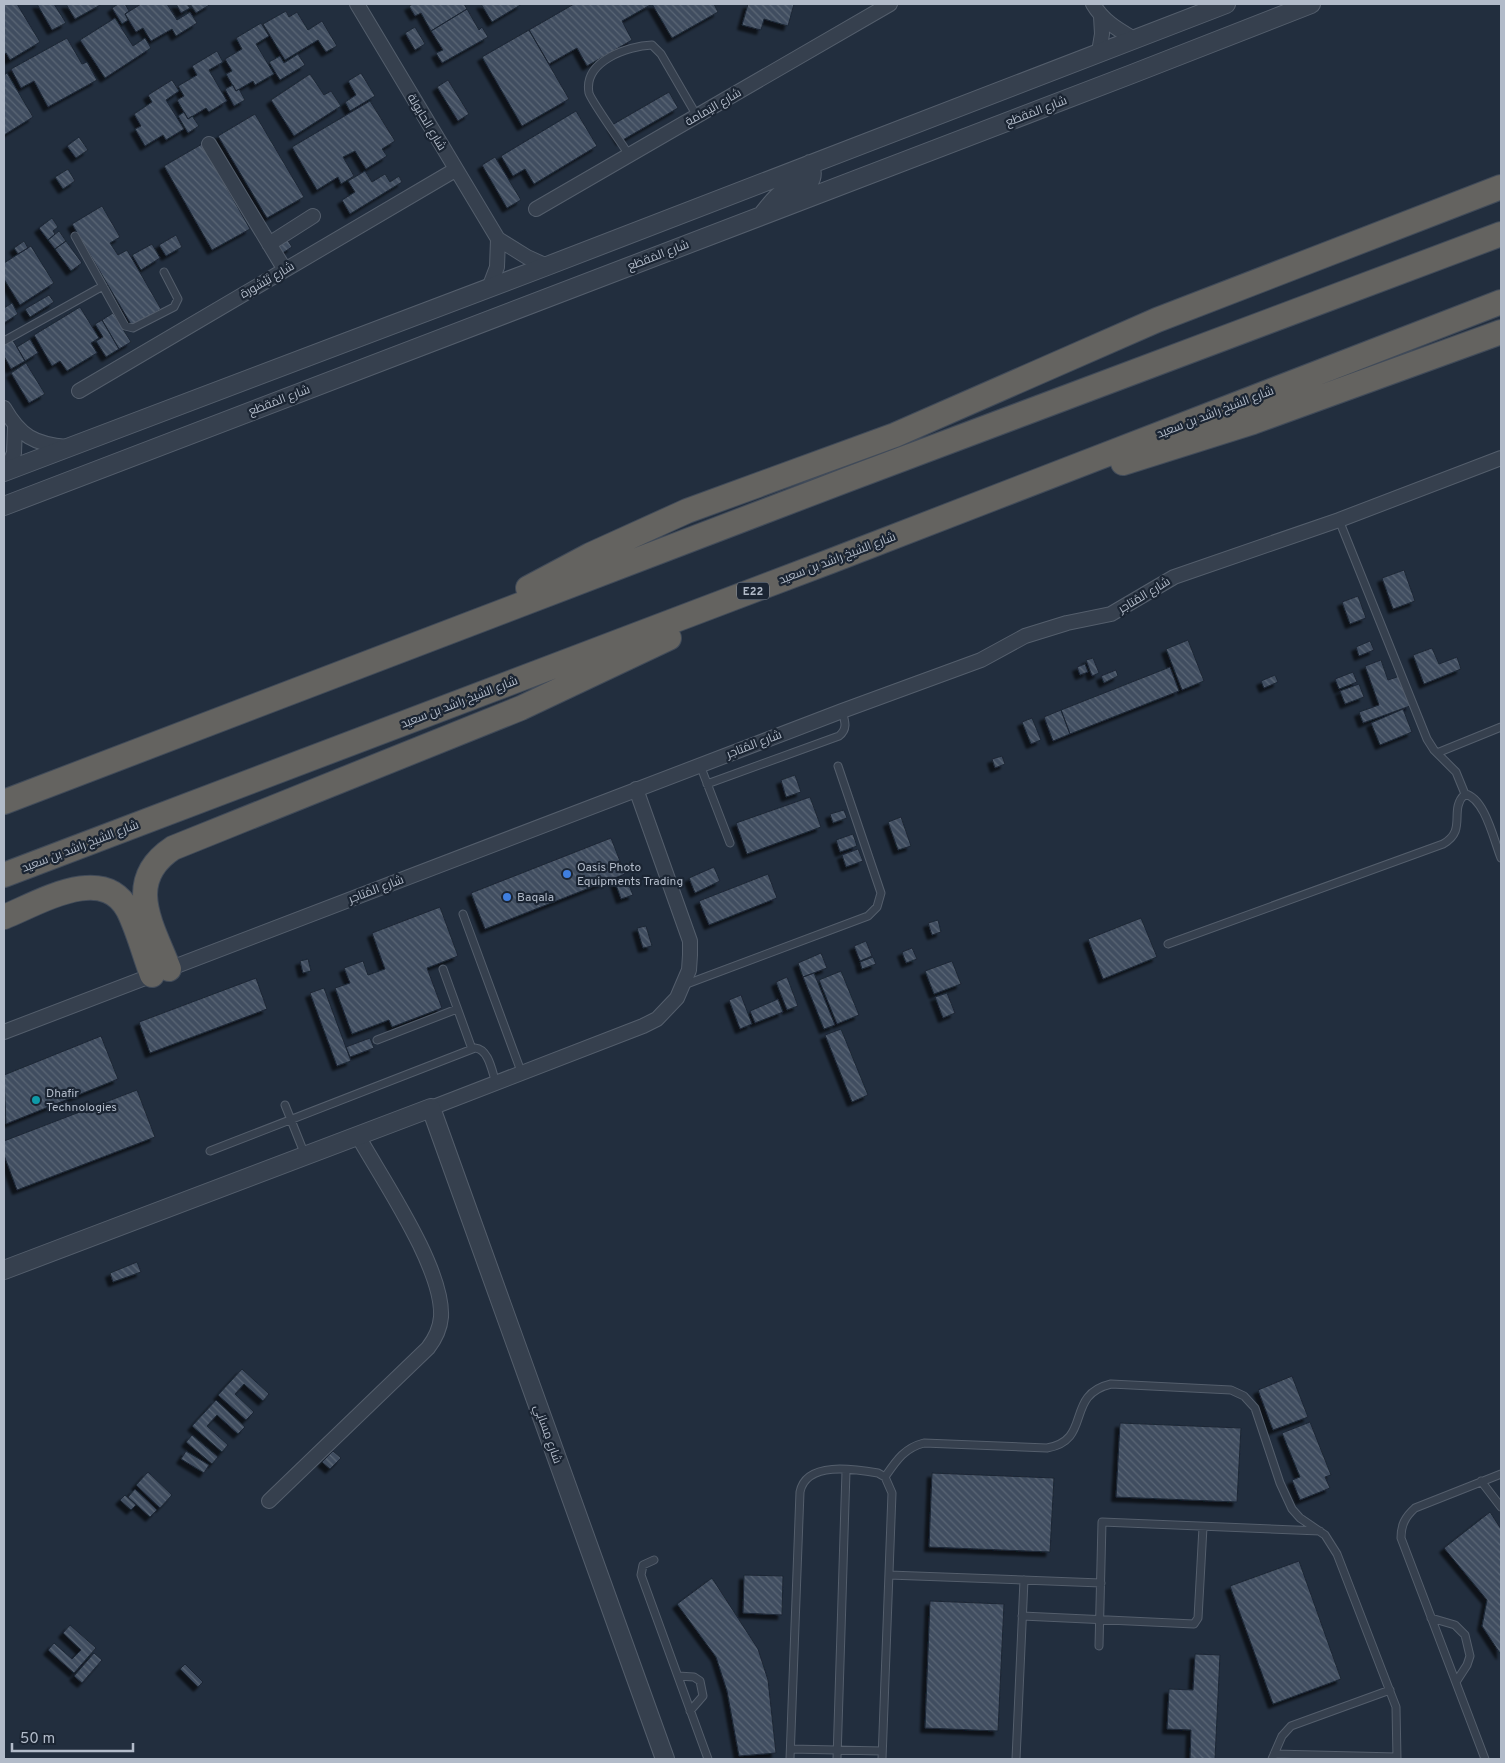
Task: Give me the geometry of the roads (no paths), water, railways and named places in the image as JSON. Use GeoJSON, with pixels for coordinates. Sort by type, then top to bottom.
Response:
{"type":"FeatureCollection","features":[{"type":"Feature","properties":{"kind":"highway"},"geometry":{"type":"LineString","coordinates":[[464,626],[590,555],[687,511],[895,434],[1157,320],[1501,186]]}},
{"type":"Feature","properties":{"kind":"highway"},"geometry":{"type":"LineString","coordinates":[[4,802],[848,478],[1501,234]]}},
{"type":"Feature","properties":{"kind":"highway","name":"شارع الشيخ راشد بن سعيد"},"geometry":{"type":"LineString","coordinates":[[4,875],[831,561],[1501,302]]}},
{"type":"Feature","properties":{"kind":"highway"},"geometry":{"type":"LineString","coordinates":[[879,542],[1253,422],[1501,332]]}},
{"type":"Feature","properties":{"kind":"highway"},"geometry":{"type":"LineString","coordinates":[[161,972],[144,895],[151,868],[160,857],[173,848],[521,708],[831,561]]}},
{"type":"Feature","properties":{"kind":"highway"},"geometry":{"type":"LineString","coordinates":[[4,917],[77,889],[92,886],[106,889],[118,897],[128,910],[161,972]]}},
{"type":"Feature","properties":{"kind":"street","name":"شارع الحايولة"},"geometry":{"type":"LineString","coordinates":[[358,4],[498,240],[547,266]]}},
{"type":"Feature","properties":{"kind":"street","name":"شارع اليَمامة"},"geometry":{"type":"LineString","coordinates":[[536,209],[890,4]]}},
{"type":"Feature","properties":{"kind":"street"},"geometry":{"type":"LineString","coordinates":[[1094,4],[1101,16],[1116,29],[1134,39]]}},
{"type":"Feature","properties":{"kind":"street"},"geometry":{"type":"LineString","coordinates":[[5,472],[547,266],[1226,4]]}},
{"type":"Feature","properties":{"kind":"street","name":"شارع المَقطَع"},"geometry":{"type":"LineString","coordinates":[[4,506],[1311,4]]}},
{"type":"Feature","properties":{"kind":"street"},"geometry":{"type":"LineString","coordinates":[[1099,52],[1102,34],[1101,16]]}},
{"type":"Feature","properties":{"kind":"street"},"geometry":{"type":"LineString","coordinates":[[209,144],[285,270]]}},
{"type":"Feature","properties":{"kind":"street"},"geometry":{"type":"LineString","coordinates":[[762,216],[782,194],[806,184],[812,179],[814,174],[810,164]]}},
{"type":"Feature","properties":{"kind":"street","name":"شارع تَبْشورة"},"geometry":{"type":"LineString","coordinates":[[79,391],[456,170]]}},
{"type":"Feature","properties":{"kind":"street"},"geometry":{"type":"LineString","coordinates":[[269,244],[313,216]]}},
{"type":"Feature","properties":{"kind":"street"},"geometry":{"type":"LineString","coordinates":[[489,288],[497,268],[498,240]]}},
{"type":"Feature","properties":{"kind":"street"},"geometry":{"type":"LineString","coordinates":[[277,400],[260,396],[258,392],[261,384],[403,328],[452,302]]}},
{"type":"Feature","properties":{"kind":"street"},"geometry":{"type":"LineString","coordinates":[[4,408],[15,427],[40,444],[70,448]]}},
{"type":"Feature","properties":{"kind":"street"},"geometry":{"type":"LineString","coordinates":[[5,472],[14,453],[15,427]]}},
{"type":"Feature","properties":{"kind":"street","name":"شارع المُتاجر"},"geometry":{"type":"LineString","coordinates":[[4,1032],[636,789],[981,660],[1025,636],[1067,623],[1111,614],[1174,577],[1340,520],[1501,458]]}},
{"type":"Feature","properties":{"kind":"street"},"geometry":{"type":"LineString","coordinates":[[4,1270],[522,1074],[644,1026],[668,1009],[684,984],[689,970],[690,940],[636,789]]}},
{"type":"Feature","properties":{"kind":"street","name":"شارع مِسانِي"},"geometry":{"type":"LineString","coordinates":[[431,1108],[665,1759]]}},
{"type":"Feature","properties":{"kind":"street"},"geometry":{"type":"LineString","coordinates":[[269,1501],[428,1348],[440,1323],[440,1305],[437,1289],[424,1252],[358,1136]]}},
{"type":"Feature","properties":{"kind":"lane"},"geometry":{"type":"LineString","coordinates":[[629,155],[589,94],[591,78],[600,64],[637,45],[652,45],[661,54],[697,116]]}},
{"type":"Feature","properties":{"kind":"lane"},"geometry":{"type":"LineString","coordinates":[[75,236],[125,326],[133,328],[174,307],[178,299],[164,272]]}},
{"type":"Feature","properties":{"kind":"lane"},"geometry":{"type":"LineString","coordinates":[[4,341],[102,286]]}},
{"type":"Feature","properties":{"kind":"lane"},"geometry":{"type":"LineString","coordinates":[[1340,520],[1427,739],[1436,752],[1456,772],[1465,794],[1480,803],[1501,858]]}},
{"type":"Feature","properties":{"kind":"lane"},"geometry":{"type":"LineString","coordinates":[[708,784],[839,736],[845,728],[842,711]]}},
{"type":"Feature","properties":{"kind":"lane"},"geometry":{"type":"LineString","coordinates":[[1436,752],[1501,727]]}},
{"type":"Feature","properties":{"kind":"lane"},"geometry":{"type":"LineString","coordinates":[[700,765],[730,843]]}},
{"type":"Feature","properties":{"kind":"lane"},"geometry":{"type":"LineString","coordinates":[[684,984],[868,916],[878,907],[881,893],[838,766]]}},
{"type":"Feature","properties":{"kind":"lane"},"geometry":{"type":"LineString","coordinates":[[1168,944],[1443,844],[1455,833],[1458,821],[1457,806],[1465,794]]}},
{"type":"Feature","properties":{"kind":"lane"},"geometry":{"type":"LineString","coordinates":[[463,914],[522,1074]]}},
{"type":"Feature","properties":{"kind":"lane"},"geometry":{"type":"LineString","coordinates":[[443,969],[472,1049]]}},
{"type":"Feature","properties":{"kind":"lane"},"geometry":{"type":"LineString","coordinates":[[377,1040],[457,1009]]}},
{"type":"Feature","properties":{"kind":"lane"},"geometry":{"type":"LineString","coordinates":[[210,1151],[472,1049],[478,1048],[484,1051],[496,1083]]}},
{"type":"Feature","properties":{"kind":"lane"},"geometry":{"type":"LineString","coordinates":[[285,1104],[305,1156]]}},
{"type":"Feature","properties":{"kind":"lane"},"geometry":{"type":"LineString","coordinates":[[885,1477],[899,1456],[924,1443],[1047,1448],[1060,1444],[1076,1428],[1082,1403],[1087,1396],[1102,1386],[1111,1384],[1231,1390],[1244,1396],[1255,1408],[1280,1483],[1292,1509],[1300,1518],[1321,1532],[1337,1554],[1390,1690],[1397,1713],[1397,1758],[1273,1757],[1282,1736],[1291,1726],[1390,1690]]}},
{"type":"Feature","properties":{"kind":"lane"},"geometry":{"type":"LineString","coordinates":[[790,1759],[801,1484],[811,1473],[818,1470],[878,1473],[885,1477],[892,1493],[882,1759]]}},
{"type":"Feature","properties":{"kind":"lane"},"geometry":{"type":"LineString","coordinates":[[837,1759],[846,1471]]}},
{"type":"Feature","properties":{"kind":"lane"},"geometry":{"type":"LineString","coordinates":[[1485,1759],[1401,1538],[1404,1521],[1415,1508],[1501,1474]]}},
{"type":"Feature","properties":{"kind":"lane"},"geometry":{"type":"LineString","coordinates":[[1481,1482],[1501,1507]]}},
{"type":"Feature","properties":{"kind":"lane"},"geometry":{"type":"LineString","coordinates":[[1099,1646],[1102,1522],[1321,1532]]}},
{"type":"Feature","properties":{"kind":"lane"},"geometry":{"type":"LineString","coordinates":[[1022,1616],[1196,1623],[1198,1618],[1202,1527]]}},
{"type":"Feature","properties":{"kind":"lane"},"geometry":{"type":"LineString","coordinates":[[654,1560],[643,1565],[641,1575],[708,1759]]}},
{"type":"Feature","properties":{"kind":"lane"},"geometry":{"type":"LineString","coordinates":[[889,1575],[1101,1583]]}},
{"type":"Feature","properties":{"kind":"lane"},"geometry":{"type":"LineString","coordinates":[[1016,1759],[1024,1580]]}},
{"type":"Feature","properties":{"kind":"lane"},"geometry":{"type":"LineString","coordinates":[[1431,1618],[1455,1625],[1465,1635],[1470,1656],[1467,1665],[1456,1682]]}},
{"type":"Feature","properties":{"kind":"lane"},"geometry":{"type":"LineString","coordinates":[[678,1676],[694,1676],[700,1681],[703,1696],[690,1711]]}},
{"type":"Feature","properties":{"kind":"lane"},"geometry":{"type":"LineString","coordinates":[[791,1749],[882,1751]]}},
{"type":"Feature","properties":{"kind":"place","name":"Oasis Photo Equipments Trading"},"geometry":{"type":"Point","coordinates":[567,874]}},
{"type":"Feature","properties":{"kind":"place","name":"Baqala"},"geometry":{"type":"Point","coordinates":[507,897]}},
{"type":"Feature","properties":{"kind":"place","name":"Dhafir Technologies"},"geometry":{"type":"Point","coordinates":[36,1100]}}]}
